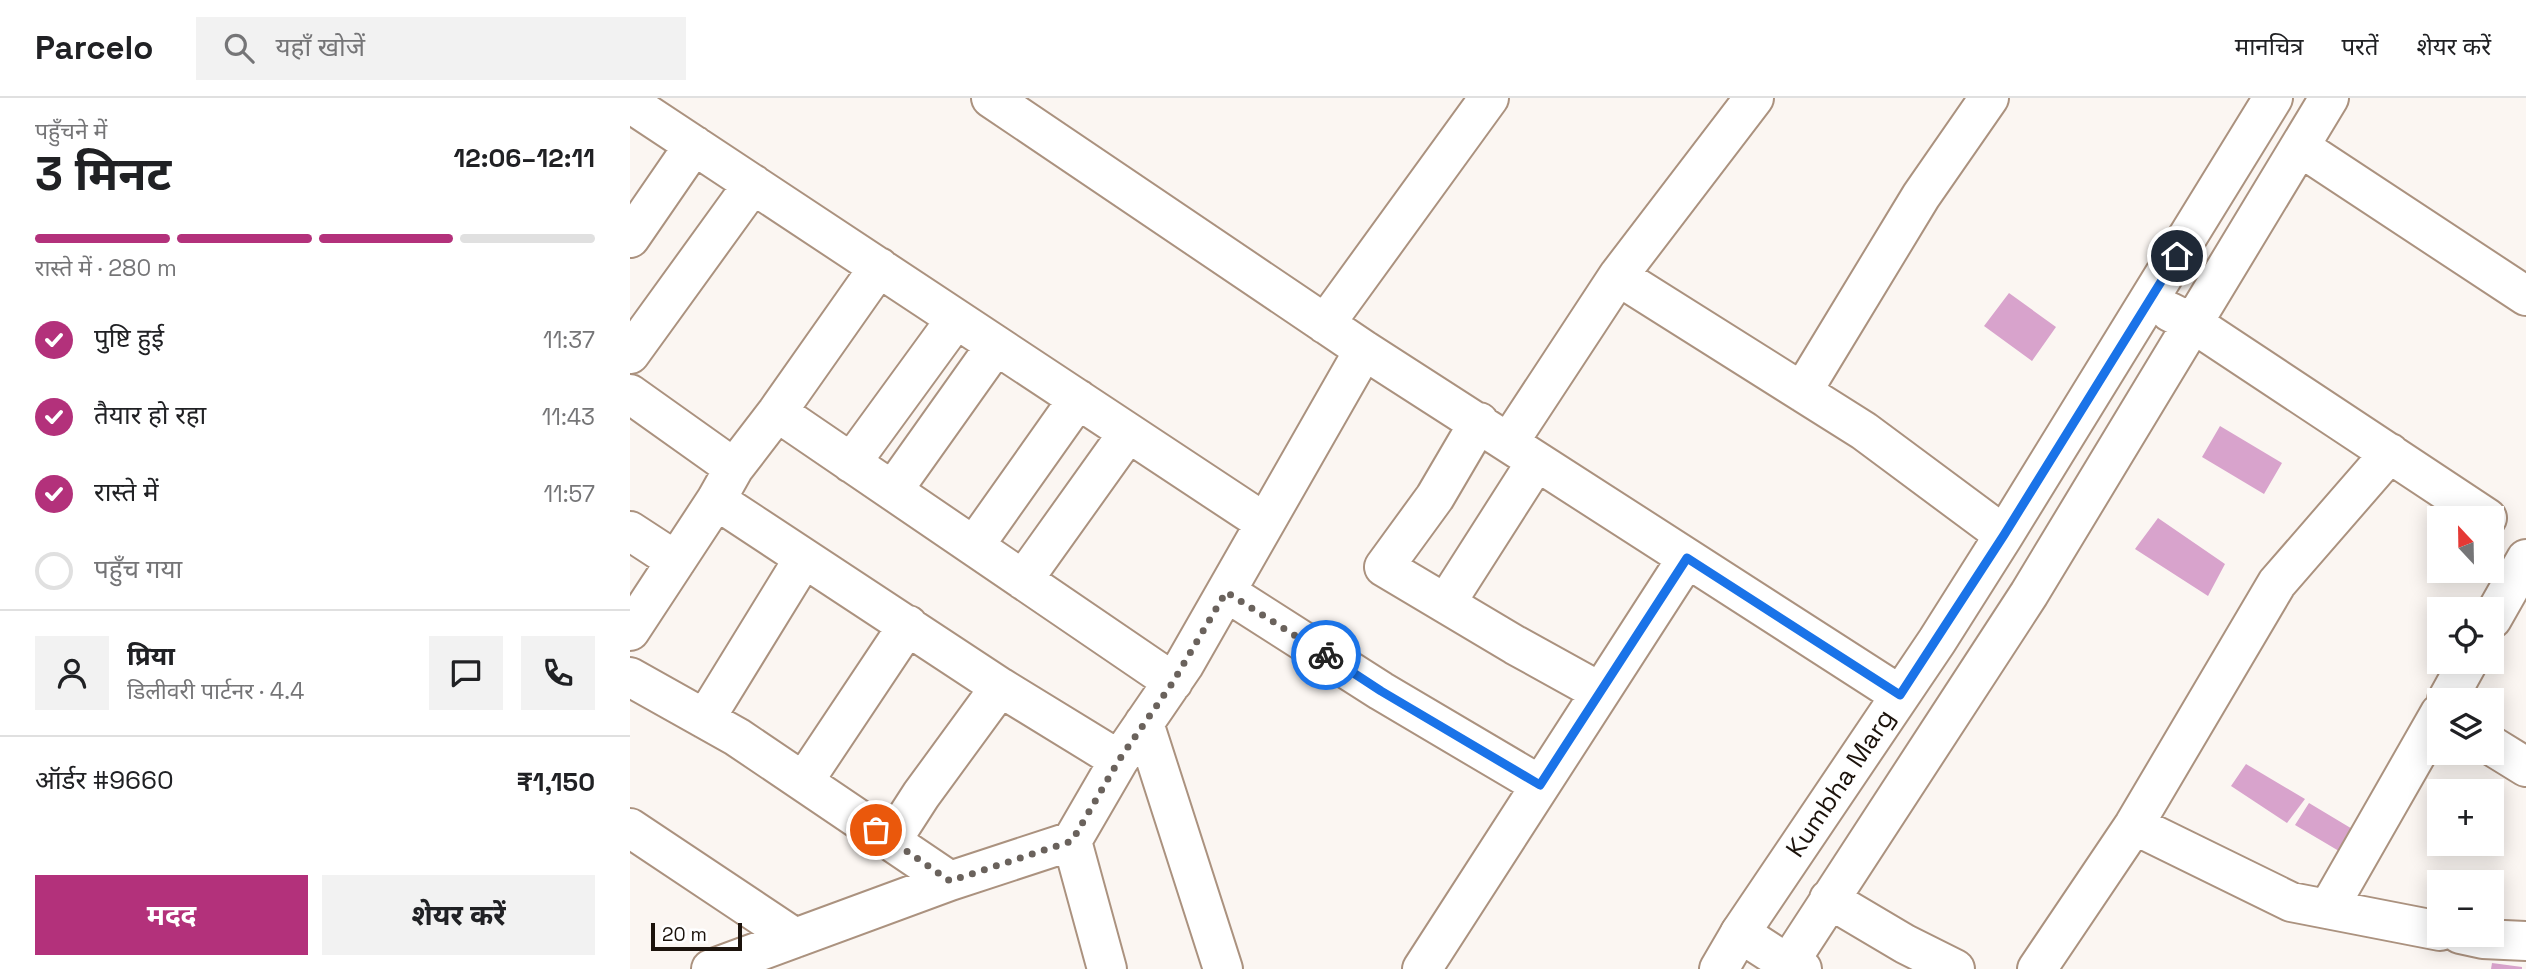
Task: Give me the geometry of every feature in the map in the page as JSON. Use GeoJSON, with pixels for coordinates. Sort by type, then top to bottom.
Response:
{"type":"FeatureCollection","features":[{"type":"Feature","properties":{"kind":"street"},"geometry":{"type":"LineString","coordinates":[[991,98],[1364,351],[1900,695]]}},
{"type":"Feature","properties":{"kind":"street"},"geometry":{"type":"LineString","coordinates":[[1325,324],[1489,98]]}},
{"type":"Feature","properties":{"kind":"street"},"geometry":{"type":"LineString","coordinates":[[1446,603],[1508,442],[1618,276],[1754,98]]}},
{"type":"Feature","properties":{"kind":"street","name":"Kumbha Marg"},"geometry":{"type":"LineString","coordinates":[[1719,969],[1740,933],[2004,535],[2273,98]]}},
{"type":"Feature","properties":{"kind":"street","name":"Kumbha Marg"},"geometry":{"type":"LineString","coordinates":[[1792,967],[1829,899],[2029,594],[2329,98]]}},
{"type":"Feature","properties":{"kind":"street"},"geometry":{"type":"LineString","coordinates":[[1802,392],[1982,100]]}},
{"type":"Feature","properties":{"kind":"street"},"geometry":{"type":"LineString","coordinates":[[630,103],[1265,523]]}},
{"type":"Feature","properties":{"kind":"street"},"geometry":{"type":"LineString","coordinates":[[630,238],[694,145]]}},
{"type":"Feature","properties":{"kind":"street"},"geometry":{"type":"LineString","coordinates":[[2300,147],[2526,296]]}},
{"type":"Feature","properties":{"kind":"street"},"geometry":{"type":"LineString","coordinates":[[630,354],[753,184]]}},
{"type":"Feature","properties":{"kind":"street"},"geometry":{"type":"LineString","coordinates":[[630,631],[725,484],[879,267]]}},
{"type":"Feature","properties":{"kind":"street"},"geometry":{"type":"LineString","coordinates":[[1618,276],[1864,431],[2004,535]]}},
{"type":"Feature","properties":{"kind":"street"},"geometry":{"type":"LineString","coordinates":[[2150,301],[2194,324],[2469,506]]}},
{"type":"Feature","properties":{"kind":"street"},"geometry":{"type":"LineString","coordinates":[[851,463],[956,319]]}},
{"type":"Feature","properties":{"kind":"street"},"geometry":{"type":"LineString","coordinates":[[893,490],[996,345]]}},
{"type":"Feature","properties":{"kind":"street"},"geometry":{"type":"LineString","coordinates":[[711,969],[950,881],[1072,841],[1119,760],[1173,682],[1364,351]]}},
{"type":"Feature","properties":{"kind":"street"},"geometry":{"type":"LineString","coordinates":[[630,394],[804,558],[1000,687],[1119,760]]}},
{"type":"Feature","properties":{"kind":"street"},"geometry":{"type":"LineString","coordinates":[[974,546],[1078,399]]}},
{"type":"Feature","properties":{"kind":"street"},"geometry":{"type":"LineString","coordinates":[[777,412],[1173,682]]}},
{"type":"Feature","properties":{"kind":"street"},"geometry":{"type":"LineString","coordinates":[[1023,580],[1128,433]]}},
{"type":"Feature","properties":{"kind":"street"},"geometry":{"type":"LineString","coordinates":[[1508,442],[1435,497],[1384,567],[1600,692]]}},
{"type":"Feature","properties":{"kind":"street"},"geometry":{"type":"LineString","coordinates":[[2037,969],[2134,825],[2277,583],[2390,453]]}},
{"type":"Feature","properties":{"kind":"street"},"geometry":{"type":"LineString","coordinates":[[2504,529],[2526,544]]}},
{"type":"Feature","properties":{"kind":"street"},"geometry":{"type":"LineString","coordinates":[[630,531],[676,561]]}},
{"type":"Feature","properties":{"kind":"street"},"geometry":{"type":"LineString","coordinates":[[705,719],[804,558]]}},
{"type":"Feature","properties":{"kind":"street"},"geometry":{"type":"LineString","coordinates":[[1422,969],[1687,558]]}},
{"type":"Feature","properties":{"kind":"street"},"geometry":{"type":"LineString","coordinates":[[2504,598],[2526,559]]}},
{"type":"Feature","properties":{"kind":"street"},"geometry":{"type":"LineString","coordinates":[[1226,592],[1381,691],[1540,785]]}},
{"type":"Feature","properties":{"kind":"street"},"geometry":{"type":"LineString","coordinates":[[804,781],[908,625]]}},
{"type":"Feature","properties":{"kind":"street"},"geometry":{"type":"LineString","coordinates":[[630,677],[737,737],[950,881]]}},
{"type":"Feature","properties":{"kind":"street"},"geometry":{"type":"LineString","coordinates":[[892,840],[921,795],[1000,687]]}},
{"type":"Feature","properties":{"kind":"street"},"geometry":{"type":"LineString","coordinates":[[1144,723],[1223,969]]}},
{"type":"Feature","properties":{"kind":"street"},"geometry":{"type":"LineString","coordinates":[[2328,909],[2427,736]]}},
{"type":"Feature","properties":{"kind":"street"},"geometry":{"type":"LineString","coordinates":[[2504,753],[2526,767]]}},
{"type":"Feature","properties":{"kind":"street"},"geometry":{"type":"LineString","coordinates":[[2134,825],[2291,902],[2427,928]]}},
{"type":"Feature","properties":{"kind":"street"},"geometry":{"type":"LineString","coordinates":[[630,828],[795,938]]}},
{"type":"Feature","properties":{"kind":"street"},"geometry":{"type":"LineString","coordinates":[[1072,841],[1107,969]]}},
{"type":"Feature","properties":{"kind":"street"},"geometry":{"type":"LineString","coordinates":[[1829,899],[1905,944],[1955,969]]}},
{"type":"Feature","properties":{"kind":"street"},"geometry":{"type":"LineString","coordinates":[[1740,933],[1792,967]]}},
{"type":"Feature","properties":{"kind":"street"},"geometry":{"type":"LineString","coordinates":[[2504,940],[2526,941]]}},
{"type":"Feature","properties":{"kind":"building"},"geometry":{"type":"Polygon","coordinates":[[[2009,293],[2056,327],[2032,361],[1984,326],[2009,293]]]}},
{"type":"Feature","properties":{"kind":"building"},"geometry":{"type":"Polygon","coordinates":[[[2220,426],[2282,463],[2264,494],[2202,457],[2220,426]]]}},
{"type":"Feature","properties":{"kind":"building"},"geometry":{"type":"Polygon","coordinates":[[[2158,518],[2225,564],[2208,596],[2135,549],[2158,518]]]}},
{"type":"Feature","properties":{"kind":"building"},"geometry":{"type":"Polygon","coordinates":[[[2246,764],[2305,799],[2287,823],[2231,786],[2246,764]]]}},
{"type":"Feature","properties":{"kind":"building"},"geometry":{"type":"Polygon","coordinates":[[[2309,803],[2359,833],[2344,854],[2295,825],[2309,803]]]}},
{"type":"Feature","properties":{"kind":"building"},"geometry":{"type":"Polygon","coordinates":[[[2492,963],[2522,967],[2522,969],[2491,969],[2492,963]]]}},
{"type":"Feature","properties":{"kind":"way so far"},"geometry":{"type":"LineString","coordinates":[[876,830],[950,881],[1072,841],[1119,760],[1184,665],[1226,592],[1326,655]]}},
{"type":"Feature","properties":{"kind":"route"},"geometry":{"type":"LineString","coordinates":[[1326,655],[1381,691],[1540,785],[1687,558],[1900,695],[2004,535],[2177,256]]}}]}
